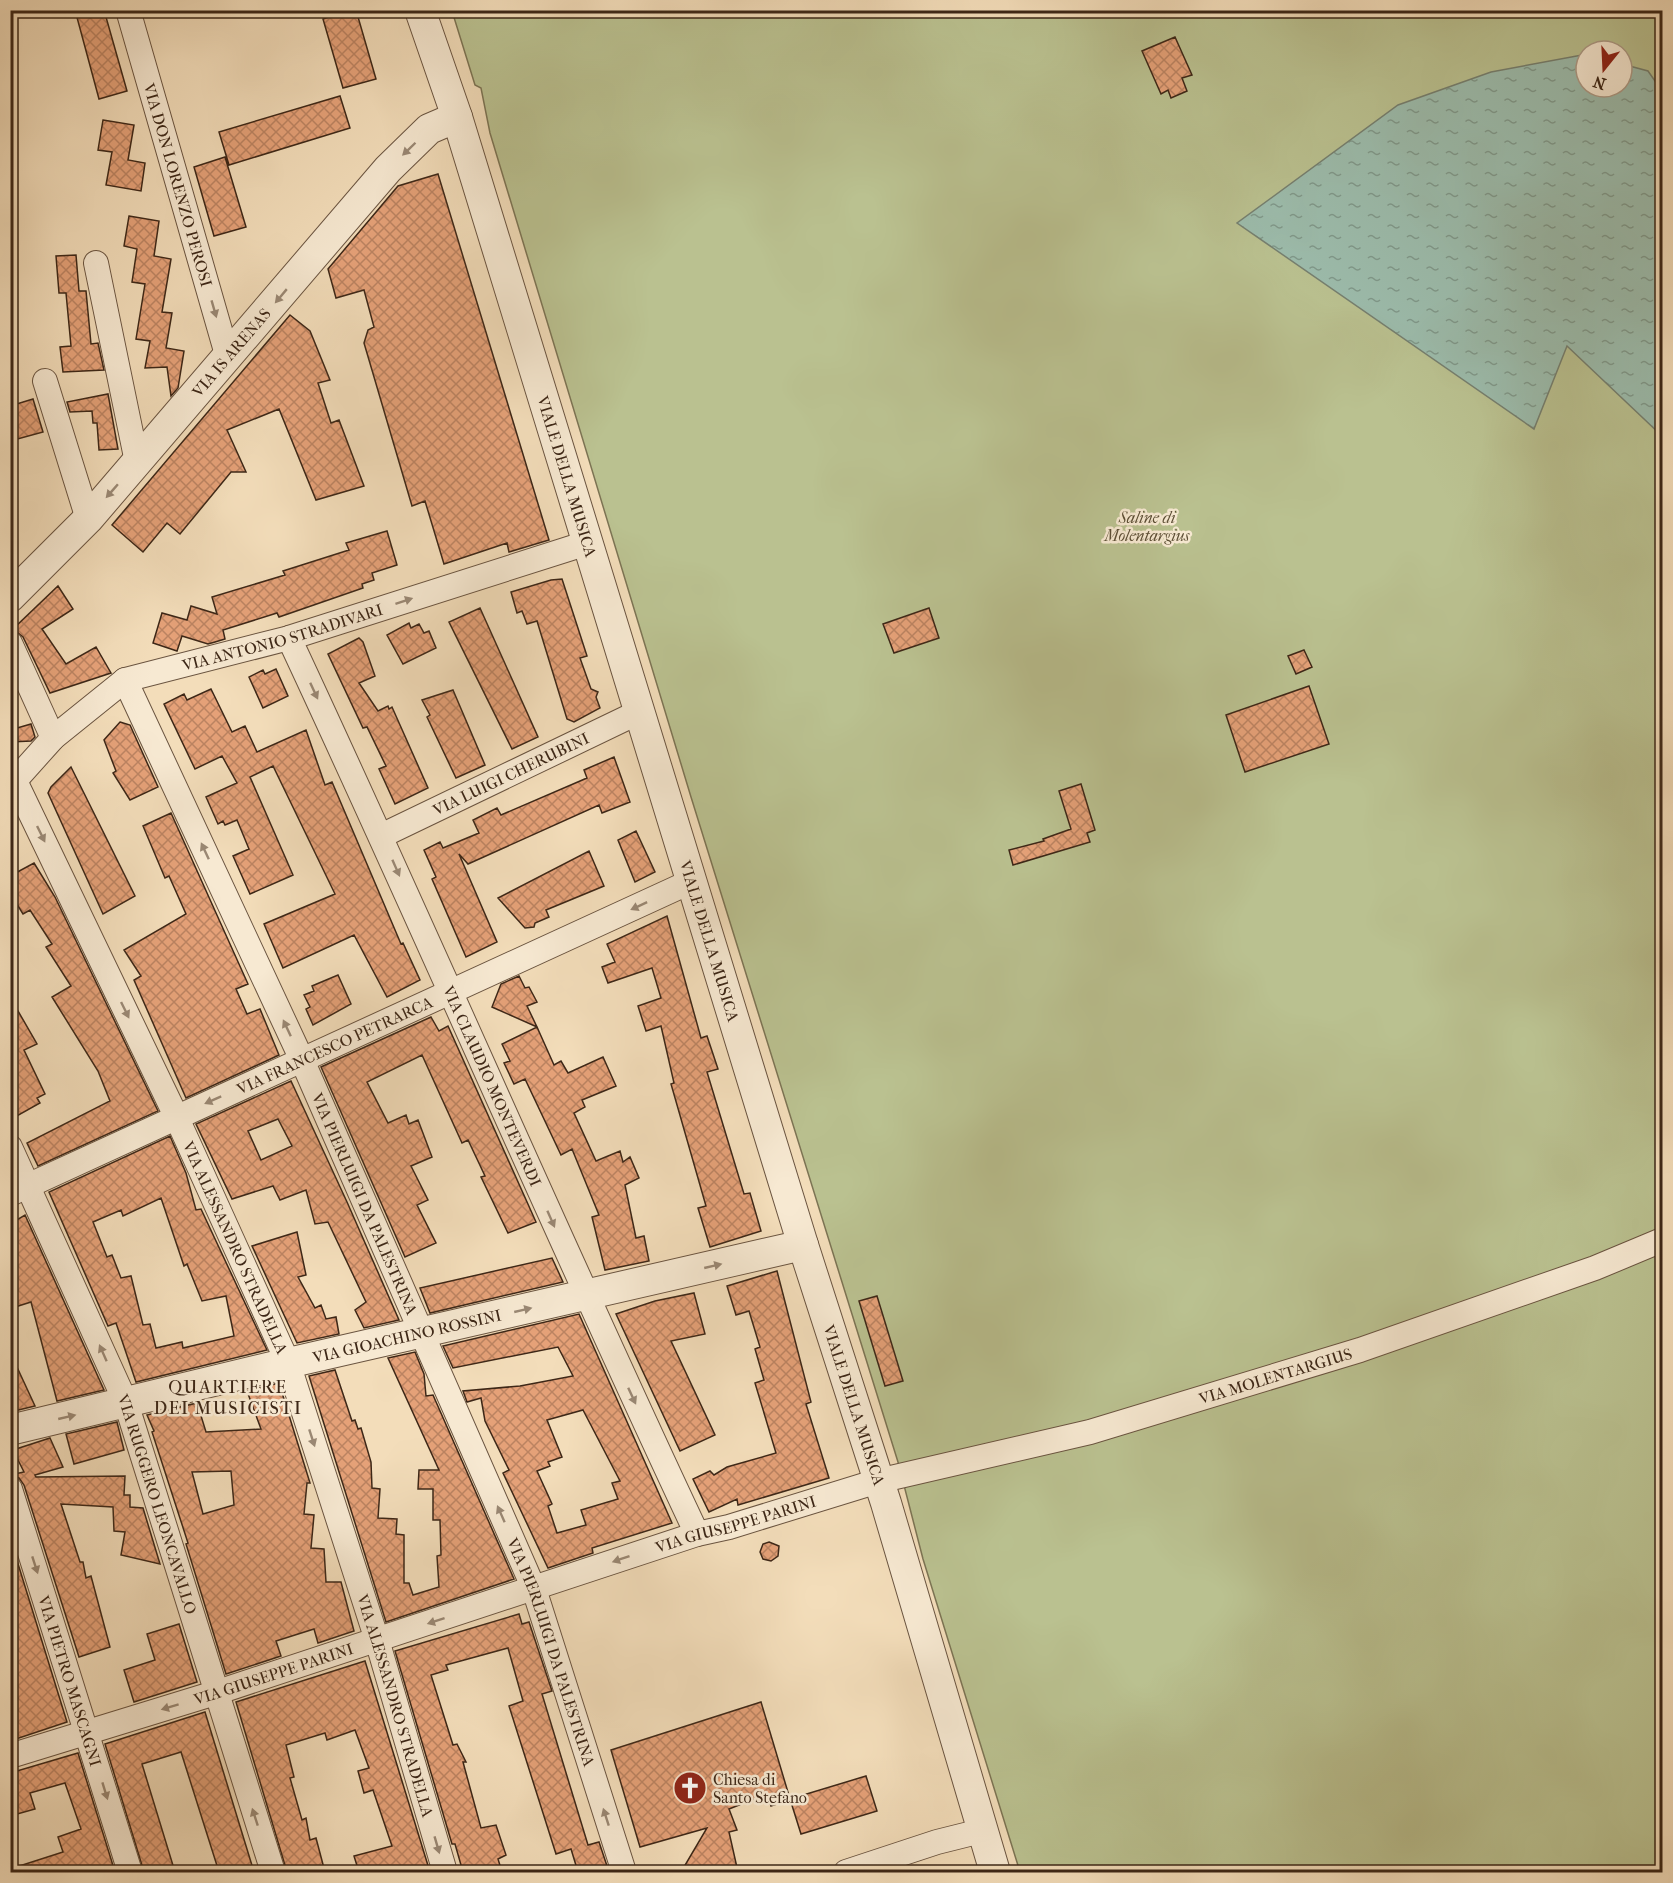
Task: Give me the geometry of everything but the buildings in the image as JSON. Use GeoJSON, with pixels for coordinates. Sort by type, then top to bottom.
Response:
{"type":"FeatureCollection","features":[{"type":"Feature","properties":{"kind":"street","name":"VIA DON LORENZO PEROSI"},"geometry":{"type":"LineString","coordinates":[[128,10],[228,358]]}},
{"type":"Feature","properties":{"kind":"street","name":"VIALE DELLA MUSICA"},"geometry":{"type":"LineString","coordinates":[[420,10],[457,117],[587,543],[641,711],[803,1245],[878,1481],[995,1872]]}},
{"type":"Feature","properties":{"kind":"street","name":"VIA IS ARENAS"},"geometry":{"type":"LineString","coordinates":[[10,597],[88,519],[388,169],[429,129],[457,117]]}},
{"type":"Feature","properties":{"kind":"street"},"geometry":{"type":"LineString","coordinates":[[96,263],[137,462]]}},
{"type":"Feature","properties":{"kind":"street"},"geometry":{"type":"LineString","coordinates":[[45,381],[88,519]]}},
{"type":"Feature","properties":{"kind":"street","name":"VIA ANTONIO STRADIVARI"},"geometry":{"type":"LineString","coordinates":[[12,783],[53,738],[125,680],[289,638],[587,543]]}},
{"type":"Feature","properties":{"kind":"street","name":"VIA CLAUDIO MONTEVERDI"},"geometry":{"type":"LineString","coordinates":[[289,638],[381,836],[585,1295],[697,1534]]}},
{"type":"Feature","properties":{"kind":"street"},"geometry":{"type":"LineString","coordinates":[[10,643],[53,738]]}},
{"type":"Feature","properties":{"kind":"street","name":"VIA PIERLUIGI DA PALESTRINA"},"geometry":{"type":"LineString","coordinates":[[125,680],[302,1060],[534,1588],[624,1872]]}},
{"type":"Feature","properties":{"kind":"street","name":"VIA LUIGI CHERUBINI"},"geometry":{"type":"LineString","coordinates":[[381,836],[641,711]]}},
{"type":"Feature","properties":{"kind":"street","name":"VIA ALESSANDRO STRADELLA"},"geometry":{"type":"LineString","coordinates":[[12,783],[176,1116],[288,1363],[377,1640],[445,1872]]}},
{"type":"Feature","properties":{"kind":"street","name":"VIA FRANCESCO PETRARCA"},"geometry":{"type":"LineString","coordinates":[[19,1190],[692,881]]}},
{"type":"Feature","properties":{"kind":"street","name":"VIA RUGGERO LEONCAVALLO"},"geometry":{"type":"LineString","coordinates":[[10,1147],[19,1190],[126,1403],[215,1693],[273,1872]]}},
{"type":"Feature","properties":{"kind":"street","name":"VIA MOLENTARGIUS"},"geometry":{"type":"LineString","coordinates":[[878,1481],[1090,1432],[1360,1350],[1595,1269],[1662,1240]]}},
{"type":"Feature","properties":{"kind":"street","name":"VIA GIOACHINO ROSSINI"},"geometry":{"type":"LineString","coordinates":[[10,1430],[288,1363],[803,1245]]}},
{"type":"Feature","properties":{"kind":"street","name":"VIA GIUSEPPE PARINI"},"geometry":{"type":"LineString","coordinates":[[10,1756],[215,1693],[697,1534],[729,1527],[878,1481]]}},
{"type":"Feature","properties":{"kind":"street","name":"VIA PIETRO MASCAGNI"},"geometry":{"type":"LineString","coordinates":[[10,1489],[130,1872]]}},
{"type":"Feature","properties":{"kind":"street"},"geometry":{"type":"LineString","coordinates":[[846,1872],[938,1842],[981,1831]]}},
{"type":"Feature","properties":{"kind":"green space","name":"Saline di Molentargius"},"geometry":{"type":"Polygon","coordinates":[[[452,11],[1662,11],[1662,1872],[1020,1872],[923,1559],[898,1462],[691,797],[490,133],[481,88],[475,85],[452,11]]]}},
{"type":"Feature","properties":{"kind":"water"},"geometry":{"type":"Polygon","coordinates":[[[1574,56],[1574,99],[1634,99],[1634,67],[1648,71],[1662,91],[1662,436],[1567,346],[1534,429],[1237,223],[1398,105],[1491,72],[1574,56]]]}},
{"type":"Feature","properties":{"kind":"place","name":"Chiesa di Santo Stefano"},"geometry":{"type":"Point","coordinates":[690,1788]}},
{"type":"Feature","properties":{"kind":"district","name":"QUARTIERE DEI MUSICISTI"},"geometry":{"type":"Point","coordinates":[228,1397]}}]}
